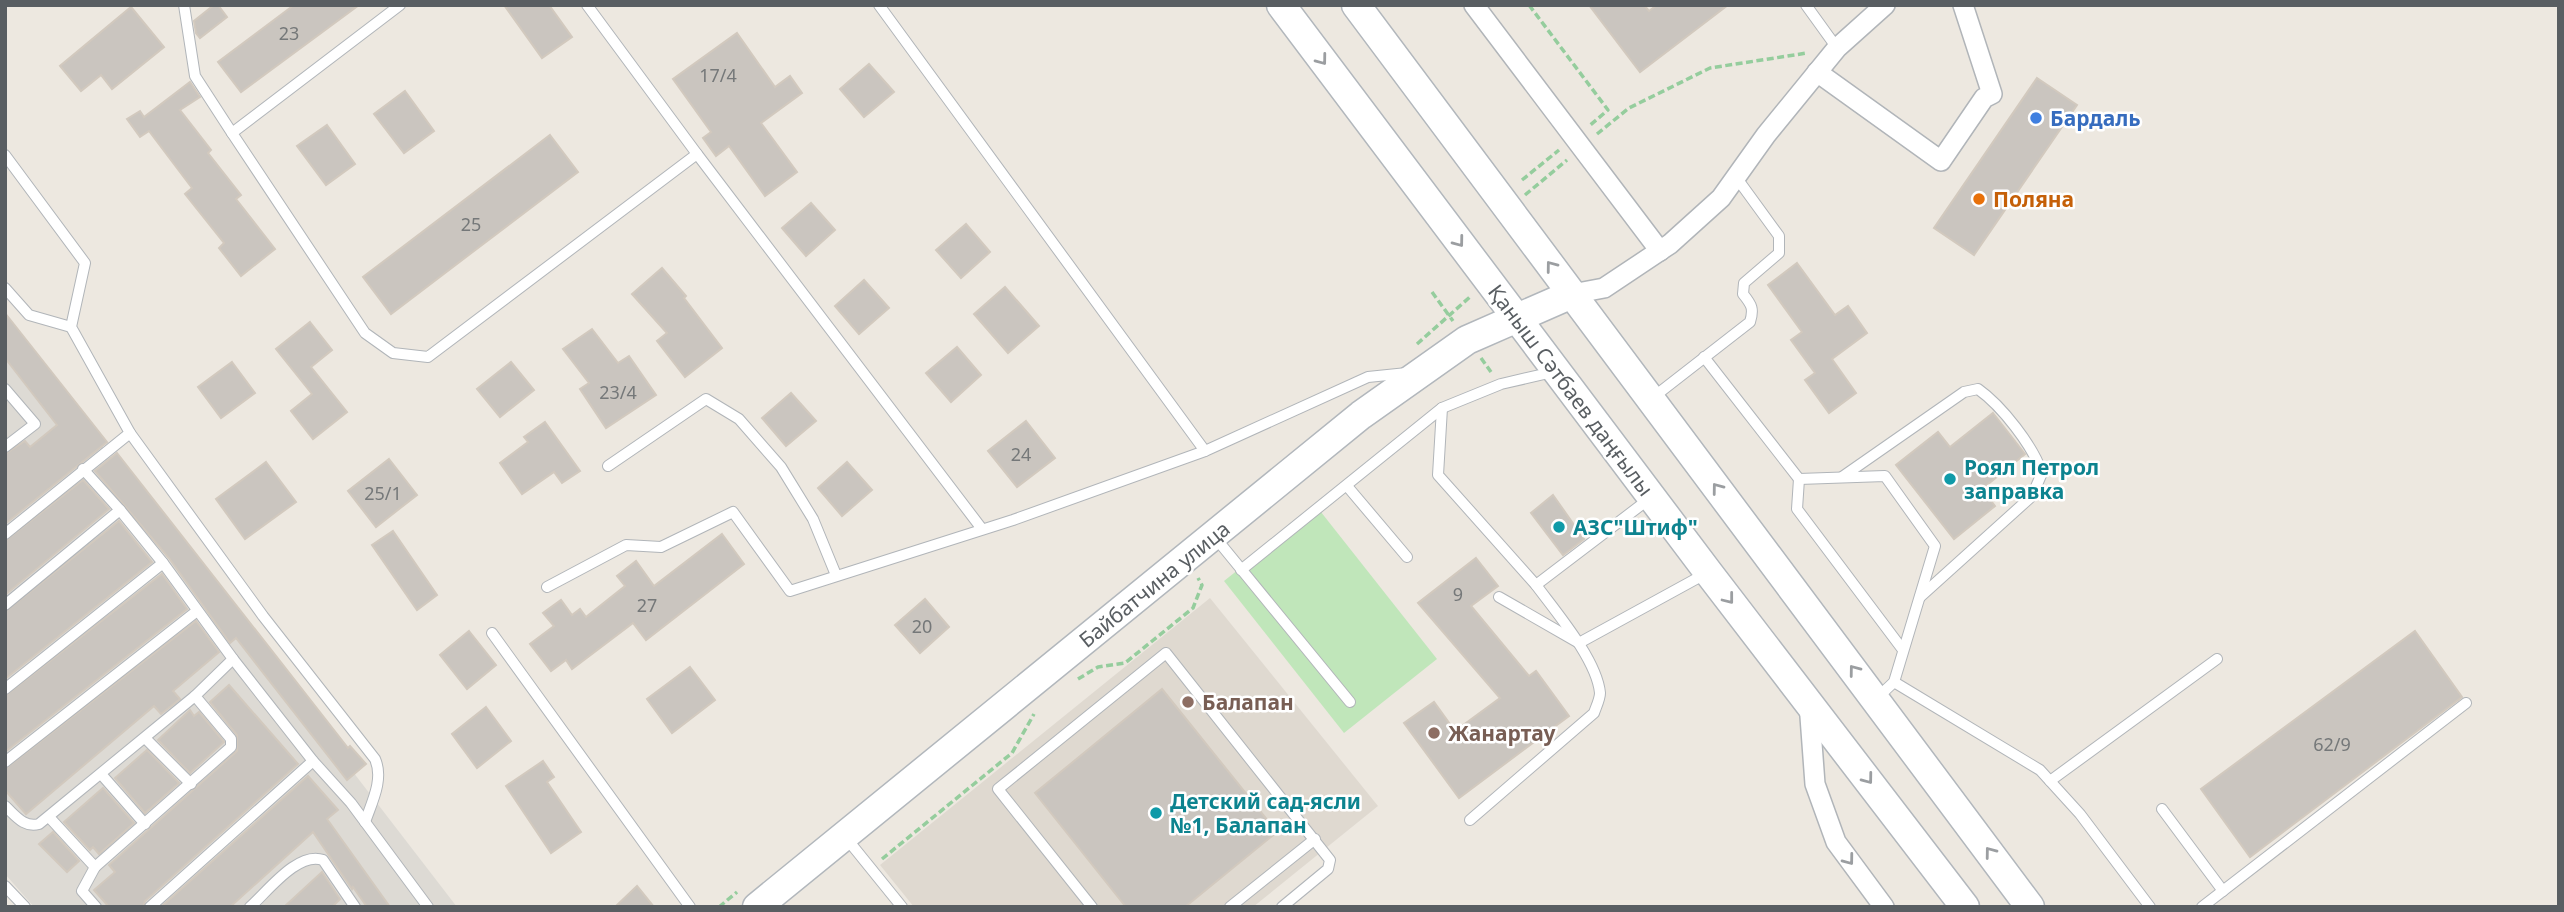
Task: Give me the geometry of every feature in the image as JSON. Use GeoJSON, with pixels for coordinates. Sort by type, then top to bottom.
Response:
{"type":"FeatureCollection","features":[{"type":"Feature","properties":{"kind":"main road","name":"Қаныш Сәтбаев даңғылы"},"geometry":{"type":"LineString","coordinates":[[1281,5],[1708,572],[1965,907]]}},
{"type":"Feature","properties":{"kind":"main road"},"geometry":{"type":"LineString","coordinates":[[1356,5],[1651,399],[1885,691],[2030,907]]}},
{"type":"Feature","properties":{"kind":"main road","name":"Байбатчина улица"},"geometry":{"type":"LineString","coordinates":[[757,907],[1361,415],[1467,340],[1572,294]]}},
{"type":"Feature","properties":{"kind":"street"},"geometry":{"type":"LineString","coordinates":[[1474,5],[1660,251]]}},
{"type":"Feature","properties":{"kind":"street"},"geometry":{"type":"LineString","coordinates":[[1572,294],[1604,288],[1660,251],[1721,198],[1766,135],[1837,48],[1885,5]]}},
{"type":"Feature","properties":{"kind":"street"},"geometry":{"type":"LineString","coordinates":[[1818,72],[1941,161],[1984,98],[1992,94],[1963,5]]}},
{"type":"Feature","properties":{"kind":"street"},"geometry":{"type":"LineString","coordinates":[[1809,702],[1815,784],[1836,842],[1884,907]]}},
{"type":"Feature","properties":{"kind":"lane"},"geometry":{"type":"LineString","coordinates":[[184,5],[195,76],[365,333],[393,353],[428,357],[697,154]]}},
{"type":"Feature","properties":{"kind":"lane"},"geometry":{"type":"LineString","coordinates":[[232,132],[400,5]]}},
{"type":"Feature","properties":{"kind":"lane"},"geometry":{"type":"LineString","coordinates":[[587,5],[982,529]]}},
{"type":"Feature","properties":{"kind":"lane"},"geometry":{"type":"LineString","coordinates":[[879,5],[1205,452]]}},
{"type":"Feature","properties":{"kind":"lane"},"geometry":{"type":"LineString","coordinates":[[1806,5],[1837,48]]}},
{"type":"Feature","properties":{"kind":"lane"},"geometry":{"type":"LineString","coordinates":[[5,155],[85,263],[71,327],[130,433],[263,616],[375,759],[378,765],[378,780],[365,822]]}},
{"type":"Feature","properties":{"kind":"lane"},"geometry":{"type":"LineString","coordinates":[[1651,399],[1749,322],[1753,311],[1752,305],[1743,294],[1744,283],[1779,253],[1779,236],[1736,177]]}},
{"type":"Feature","properties":{"kind":"lane"},"geometry":{"type":"LineString","coordinates":[[5,288],[29,315],[71,327]]}},
{"type":"Feature","properties":{"kind":"lane"},"geometry":{"type":"LineString","coordinates":[[1704,357],[1799,479],[1797,509],[1903,650]]}},
{"type":"Feature","properties":{"kind":"lane"},"geometry":{"type":"LineString","coordinates":[[1241,570],[1442,408],[1501,384],[1557,371]]}},
{"type":"Feature","properties":{"kind":"lane"},"geometry":{"type":"LineString","coordinates":[[547,587],[626,545],[661,547],[733,512],[790,590],[982,529],[1205,452],[1368,377],[1422,372]]}},
{"type":"Feature","properties":{"kind":"lane"},"geometry":{"type":"LineString","coordinates":[[5,389],[35,424],[5,447]]}},
{"type":"Feature","properties":{"kind":"lane"},"geometry":{"type":"LineString","coordinates":[[1842,477],[1964,392],[1978,389],[1993,400],[2038,459],[2042,473],[2032,496],[1919,597]]}},
{"type":"Feature","properties":{"kind":"lane"},"geometry":{"type":"LineString","coordinates":[[608,466],[706,399],[739,419],[782,467],[813,519],[836,576]]}},
{"type":"Feature","properties":{"kind":"lane"},"geometry":{"type":"LineString","coordinates":[[1442,408],[1438,475],[1536,585],[1578,643],[1597,679],[1600,695],[1594,713],[1470,820]]}},
{"type":"Feature","properties":{"kind":"lane"},"geometry":{"type":"LineString","coordinates":[[5,534],[130,433]]}},
{"type":"Feature","properties":{"kind":"lane"},"geometry":{"type":"LineString","coordinates":[[83,469],[163,563],[233,659],[313,761],[351,803],[428,907]]}},
{"type":"Feature","properties":{"kind":"lane"},"geometry":{"type":"LineString","coordinates":[[1799,479],[1885,476],[1935,546],[1903,650],[1885,691],[2040,770],[2080,814],[2150,907]]}},
{"type":"Feature","properties":{"kind":"lane"},"geometry":{"type":"LineString","coordinates":[[1347,486],[1407,557]]}},
{"type":"Feature","properties":{"kind":"lane"},"geometry":{"type":"LineString","coordinates":[[1536,585],[1653,496]]}},
{"type":"Feature","properties":{"kind":"lane"},"geometry":{"type":"LineString","coordinates":[[5,605],[120,510]]}},
{"type":"Feature","properties":{"kind":"lane"},"geometry":{"type":"LineString","coordinates":[[1213,536],[1350,702]]}},
{"type":"Feature","properties":{"kind":"lane"},"geometry":{"type":"LineString","coordinates":[[5,689],[163,563]]}},
{"type":"Feature","properties":{"kind":"lane"},"geometry":{"type":"LineString","coordinates":[[1578,643],[1708,572]]}},
{"type":"Feature","properties":{"kind":"lane"},"geometry":{"type":"LineString","coordinates":[[1499,597],[1578,643]]}},
{"type":"Feature","properties":{"kind":"lane"},"geometry":{"type":"LineString","coordinates":[[5,762],[197,611]]}},
{"type":"Feature","properties":{"kind":"lane"},"geometry":{"type":"LineString","coordinates":[[492,633],[690,907]]}},
{"type":"Feature","properties":{"kind":"lane"},"geometry":{"type":"LineString","coordinates":[[1091,907],[998,789],[1166,653],[1331,860],[1328,869],[1282,907]]}},
{"type":"Feature","properties":{"kind":"lane"},"geometry":{"type":"LineString","coordinates":[[5,806],[24,824],[31,826],[49,817],[195,696],[233,659]]}},
{"type":"Feature","properties":{"kind":"lane"},"geometry":{"type":"LineString","coordinates":[[2050,781],[2217,659]]}},
{"type":"Feature","properties":{"kind":"lane"},"geometry":{"type":"LineString","coordinates":[[96,907],[82,891],[95,867],[231,747],[231,738],[195,696]]}},
{"type":"Feature","properties":{"kind":"lane"},"geometry":{"type":"LineString","coordinates":[[2202,907],[2466,703]]}},
{"type":"Feature","properties":{"kind":"lane"},"geometry":{"type":"LineString","coordinates":[[145,738],[191,784]]}},
{"type":"Feature","properties":{"kind":"lane"},"geometry":{"type":"LineString","coordinates":[[150,907],[313,761]]}},
{"type":"Feature","properties":{"kind":"lane"},"geometry":{"type":"LineString","coordinates":[[101,775],[145,824]]}},
{"type":"Feature","properties":{"kind":"lane"},"geometry":{"type":"LineString","coordinates":[[2162,809],[2223,891]]}},
{"type":"Feature","properties":{"kind":"lane"},"geometry":{"type":"LineString","coordinates":[[49,817],[95,867]]}},
{"type":"Feature","properties":{"kind":"lane"},"geometry":{"type":"LineString","coordinates":[[844,835],[902,907]]}},
{"type":"Feature","properties":{"kind":"lane"},"geometry":{"type":"LineString","coordinates":[[1230,907],[1314,839]]}},
{"type":"Feature","properties":{"kind":"lane"},"geometry":{"type":"LineString","coordinates":[[250,907],[297,863],[310,858],[323,860],[355,907]]}},
{"type":"Feature","properties":{"kind":"lane"},"geometry":{"type":"LineString","coordinates":[[5,886],[25,907]]}},
{"type":"Feature","properties":{"kind":"path"},"geometry":{"type":"LineString","coordinates":[[1508,208],[1629,108],[1710,68],[1837,48]]}},
{"type":"Feature","properties":{"kind":"path"},"geometry":{"type":"LineString","coordinates":[[1432,292],[1449,315]]}},
{"type":"Feature","properties":{"kind":"shaded area"},"geometry":{"type":"Polygon","coordinates":[[[5,320],[457,907],[34,907],[5,874],[5,320]]]}},
{"type":"Feature","properties":{"kind":"shaded area","name":"Балапан"},"geometry":{"type":"Polygon","coordinates":[[[1210,598],[1378,806],[1253,907],[914,907],[880,865],[1210,598]]]}},
{"type":"Feature","properties":{"kind":"green space"},"geometry":{"type":"Polygon","coordinates":[[[1317,507],[1437,659],[1344,733],[1224,581],[1317,507]]]}},
{"type":"Feature","properties":{"kind":"building"},"geometry":{"type":"Polygon","coordinates":[[[214,5],[218,5],[227,17],[200,38],[196,33],[194,21],[214,5]]]}},
{"type":"Feature","properties":{"kind":"building"},"geometry":{"type":"Polygon","coordinates":[[[294,5],[359,5],[241,92],[218,62],[294,5]]]}},
{"type":"Feature","properties":{"kind":"building"},"geometry":{"type":"Polygon","coordinates":[[[504,5],[549,5],[572,37],[542,58],[504,5]]]}},
{"type":"Feature","properties":{"kind":"building"},"geometry":{"type":"Polygon","coordinates":[[[1589,5],[1644,5],[1649,11],[1657,5],[1728,5],[1640,72],[1589,5]]]}},
{"type":"Feature","properties":{"kind":"building"},"geometry":{"type":"Polygon","coordinates":[[[131,7],[164,47],[112,89],[101,75],[81,91],[60,66],[131,7]]]}},
{"type":"Feature","properties":{"kind":"building"},"geometry":{"type":"Polygon","coordinates":[[[737,33],[775,87],[790,76],[802,93],[761,123],[797,172],[765,196],[729,146],[716,156],[703,138],[711,132],[673,79],[737,33]]]}},
{"type":"Feature","properties":{"kind":"building"},"geometry":{"type":"Polygon","coordinates":[[[869,64],[894,92],[864,117],[840,89],[869,64]]]}},
{"type":"Feature","properties":{"kind":"building"},"geometry":{"type":"Polygon","coordinates":[[[2037,78],[2077,105],[1974,255],[1934,228],[2037,78]]]}},
{"type":"Feature","properties":{"kind":"building"},"geometry":{"type":"Polygon","coordinates":[[[190,82],[200,97],[180,110],[211,150],[208,153],[241,195],[236,199],[275,249],[241,276],[219,248],[224,243],[185,194],[192,188],[149,131],[140,137],[127,119],[140,111],[144,117],[190,82]]]}},
{"type":"Feature","properties":{"kind":"building"},"geometry":{"type":"Polygon","coordinates":[[[405,91],[434,131],[404,153],[374,114],[405,91]]]}},
{"type":"Feature","properties":{"kind":"building"},"geometry":{"type":"Polygon","coordinates":[[[327,125],[355,164],[326,185],[297,146],[327,125]]]}},
{"type":"Feature","properties":{"kind":"building"},"geometry":{"type":"Polygon","coordinates":[[[550,135],[578,172],[391,314],[363,277],[550,135]]]}},
{"type":"Feature","properties":{"kind":"building"},"geometry":{"type":"Polygon","coordinates":[[[811,203],[835,230],[806,256],[782,228],[811,203]]]}},
{"type":"Feature","properties":{"kind":"building"},"geometry":{"type":"Polygon","coordinates":[[[966,224],[990,252],[961,278],[936,250],[966,224]]]}},
{"type":"Feature","properties":{"kind":"building"},"geometry":{"type":"Polygon","coordinates":[[[1797,263],[1835,315],[1848,306],[1867,333],[1832,359],[1856,393],[1829,413],[1805,380],[1815,373],[1791,340],[1802,332],[1768,285],[1797,263]]]}},
{"type":"Feature","properties":{"kind":"building"},"geometry":{"type":"Polygon","coordinates":[[[662,268],[686,296],[684,298],[722,348],[685,377],[657,341],[667,333],[632,294],[662,268]]]}},
{"type":"Feature","properties":{"kind":"building"},"geometry":{"type":"Polygon","coordinates":[[[864,280],[889,308],[859,334],[835,306],[864,280]]]}},
{"type":"Feature","properties":{"kind":"building"},"geometry":{"type":"Polygon","coordinates":[[[1005,287],[1039,326],[1008,353],[974,314],[1005,287]]]}},
{"type":"Feature","properties":{"kind":"building"},"geometry":{"type":"Polygon","coordinates":[[[5,313],[107,442],[5,524],[5,454],[25,441],[30,447],[57,425],[5,358],[5,313]]]}},
{"type":"Feature","properties":{"kind":"building"},"geometry":{"type":"Polygon","coordinates":[[[310,322],[332,350],[311,367],[347,412],[313,439],[291,411],[312,394],[276,349],[310,322]]]}},
{"type":"Feature","properties":{"kind":"building"},"geometry":{"type":"Polygon","coordinates":[[[592,329],[618,363],[629,356],[656,395],[606,428],[580,389],[589,383],[563,349],[592,329]]]}},
{"type":"Feature","properties":{"kind":"building"},"geometry":{"type":"Polygon","coordinates":[[[957,347],[981,375],[951,402],[926,373],[957,347]]]}},
{"type":"Feature","properties":{"kind":"building"},"geometry":{"type":"Polygon","coordinates":[[[232,362],[255,393],[221,418],[198,387],[232,362]]]}},
{"type":"Feature","properties":{"kind":"building"},"geometry":{"type":"Polygon","coordinates":[[[511,362],[534,390],[500,417],[477,389],[511,362]]]}},
{"type":"Feature","properties":{"kind":"building"},"geometry":{"type":"Polygon","coordinates":[[[791,393],[816,421],[786,446],[762,418],[791,393]]]}},
{"type":"Feature","properties":{"kind":"building","name":"Роял Петрол заправка"},"geometry":{"type":"Polygon","coordinates":[[[1993,413],[2025,454],[1982,489],[1995,506],[1954,539],[1896,465],[1938,432],[1950,447],[1993,413]]]}},
{"type":"Feature","properties":{"kind":"building"},"geometry":{"type":"Polygon","coordinates":[[[1026,421],[1055,458],[1017,487],[988,451],[1026,421]]]}},
{"type":"Feature","properties":{"kind":"building"},"geometry":{"type":"Polygon","coordinates":[[[545,422],[580,471],[562,483],[554,472],[522,494],[500,463],[528,442],[524,437],[545,422]]]}},
{"type":"Feature","properties":{"kind":"building"},"geometry":{"type":"Polygon","coordinates":[[[117,453],[348,748],[350,746],[366,764],[347,780],[236,638],[230,643],[169,558],[95,471],[117,453]]]}},
{"type":"Feature","properties":{"kind":"building"},"geometry":{"type":"Polygon","coordinates":[[[389,459],[417,495],[376,527],[348,491],[389,459]]]}},
{"type":"Feature","properties":{"kind":"building"},"geometry":{"type":"Polygon","coordinates":[[[266,462],[296,502],[245,539],[216,499],[266,462]]]}},
{"type":"Feature","properties":{"kind":"building"},"geometry":{"type":"Polygon","coordinates":[[[847,462],[872,490],[842,516],[818,488],[847,462]]]}},
{"type":"Feature","properties":{"kind":"building"},"geometry":{"type":"Polygon","coordinates":[[[83,480],[109,509],[5,595],[5,541],[83,480]]]}},
{"type":"Feature","properties":{"kind":"building","name":"АЗС\"Штиф\""},"geometry":{"type":"Polygon","coordinates":[[[1553,495],[1584,539],[1563,555],[1531,513],[1553,495]]]}},
{"type":"Feature","properties":{"kind":"building"},"geometry":{"type":"Polygon","coordinates":[[[119,521],[152,562],[5,679],[5,612],[119,521]]]}},
{"type":"Feature","properties":{"kind":"building"},"geometry":{"type":"Polygon","coordinates":[[[393,531],[437,595],[417,610],[372,545],[393,531]]]}},
{"type":"Feature","properties":{"kind":"building"},"geometry":{"type":"Polygon","coordinates":[[[722,534],[744,564],[646,640],[633,623],[572,669],[566,660],[551,671],[530,644],[554,626],[543,613],[561,600],[572,615],[580,609],[586,617],[625,586],[617,576],[636,561],[654,586],[722,534]]]}},
{"type":"Feature","properties":{"kind":"building"},"geometry":{"type":"Polygon","coordinates":[[[1476,558],[1498,586],[1471,606],[1529,676],[1536,671],[1569,716],[1459,798],[1404,723],[1434,702],[1455,731],[1500,698],[1418,603],[1476,558]]]}},
{"type":"Feature","properties":{"kind":"building"},"geometry":{"type":"Polygon","coordinates":[[[162,574],[187,609],[5,752],[5,696],[162,574]]]}},
{"type":"Feature","properties":{"kind":"building"},"geometry":{"type":"Polygon","coordinates":[[[925,599],[949,627],[920,653],[895,625],[925,599]]]}},
{"type":"Feature","properties":{"kind":"building"},"geometry":{"type":"Polygon","coordinates":[[[196,621],[219,652],[173,691],[180,699],[161,714],[154,706],[26,814],[5,790],[5,769],[196,621]]]}},
{"type":"Feature","properties":{"kind":"building"},"geometry":{"type":"Polygon","coordinates":[[[469,631],[496,665],[467,689],[440,655],[469,631]]]}},
{"type":"Feature","properties":{"kind":"building"},"geometry":{"type":"Polygon","coordinates":[[[2415,631],[2462,697],[2250,857],[2201,789],[2415,631]]]}},
{"type":"Feature","properties":{"kind":"building"},"geometry":{"type":"Polygon","coordinates":[[[690,667],[715,700],[672,733],[647,699],[690,667]]]}},
{"type":"Feature","properties":{"kind":"building"},"geometry":{"type":"Polygon","coordinates":[[[229,685],[298,764],[145,901],[143,907],[109,907],[94,890],[115,872],[109,865],[237,751],[237,735],[210,702],[229,685]]]}},
{"type":"Feature","properties":{"kind":"building","name":"Детский сад-ясли №1, Балапан"},"geometry":{"type":"Polygon","coordinates":[[[1162,689],[1277,832],[1185,907],[1126,907],[1035,793],[1162,689]]]}},
{"type":"Feature","properties":{"kind":"building"},"geometry":{"type":"Polygon","coordinates":[[[486,707],[511,741],[477,768],[452,734],[486,707]]]}},
{"type":"Feature","properties":{"kind":"building"},"geometry":{"type":"Polygon","coordinates":[[[190,710],[194,716],[199,712],[224,742],[190,773],[158,740],[190,710]]]}},
{"type":"Feature","properties":{"kind":"building"},"geometry":{"type":"Polygon","coordinates":[[[147,750],[179,783],[145,813],[115,778],[147,750]]]}},
{"type":"Feature","properties":{"kind":"building"},"geometry":{"type":"Polygon","coordinates":[[[543,761],[554,777],[547,782],[581,832],[551,853],[506,786],[543,761]]]}},
{"type":"Feature","properties":{"kind":"building"},"geometry":{"type":"Polygon","coordinates":[[[308,776],[338,810],[327,819],[390,907],[367,907],[313,832],[230,907],[161,907],[308,776]]]}},
{"type":"Feature","properties":{"kind":"building"},"geometry":{"type":"Polygon","coordinates":[[[103,788],[134,823],[99,854],[93,847],[90,850],[64,822],[103,788]]]}},
{"type":"Feature","properties":{"kind":"building"},"geometry":{"type":"Polygon","coordinates":[[[53,832],[79,861],[67,872],[39,844],[53,832]]]}},
{"type":"Feature","properties":{"kind":"building"},"geometry":{"type":"Polygon","coordinates":[[[322,872],[340,899],[332,907],[284,907],[322,872]]]}},
{"type":"Feature","properties":{"kind":"building"},"geometry":{"type":"Polygon","coordinates":[[[637,886],[654,907],[615,907],[637,886]]]}},
{"type":"Feature","properties":{"kind":"place","name":"Бардаль"},"geometry":{"type":"Point","coordinates":[2036,118]}},
{"type":"Feature","properties":{"kind":"place","name":"Поляна"},"geometry":{"type":"Point","coordinates":[1979,199]}},
{"type":"Feature","properties":{"kind":"place","name":"Роял Петрол заправка"},"geometry":{"type":"Point","coordinates":[1950,479]}},
{"type":"Feature","properties":{"kind":"place","name":"АЗС\"Штиф\""},"geometry":{"type":"Point","coordinates":[1559,527]}},
{"type":"Feature","properties":{"kind":"place","name":"Балапан"},"geometry":{"type":"Point","coordinates":[1188,702]}},
{"type":"Feature","properties":{"kind":"place","name":"Жанартау"},"geometry":{"type":"Point","coordinates":[1434,733]}},
{"type":"Feature","properties":{"kind":"place","name":"Детский сад-ясли №1, Балапан"},"geometry":{"type":"Point","coordinates":[1156,813]}}]}
